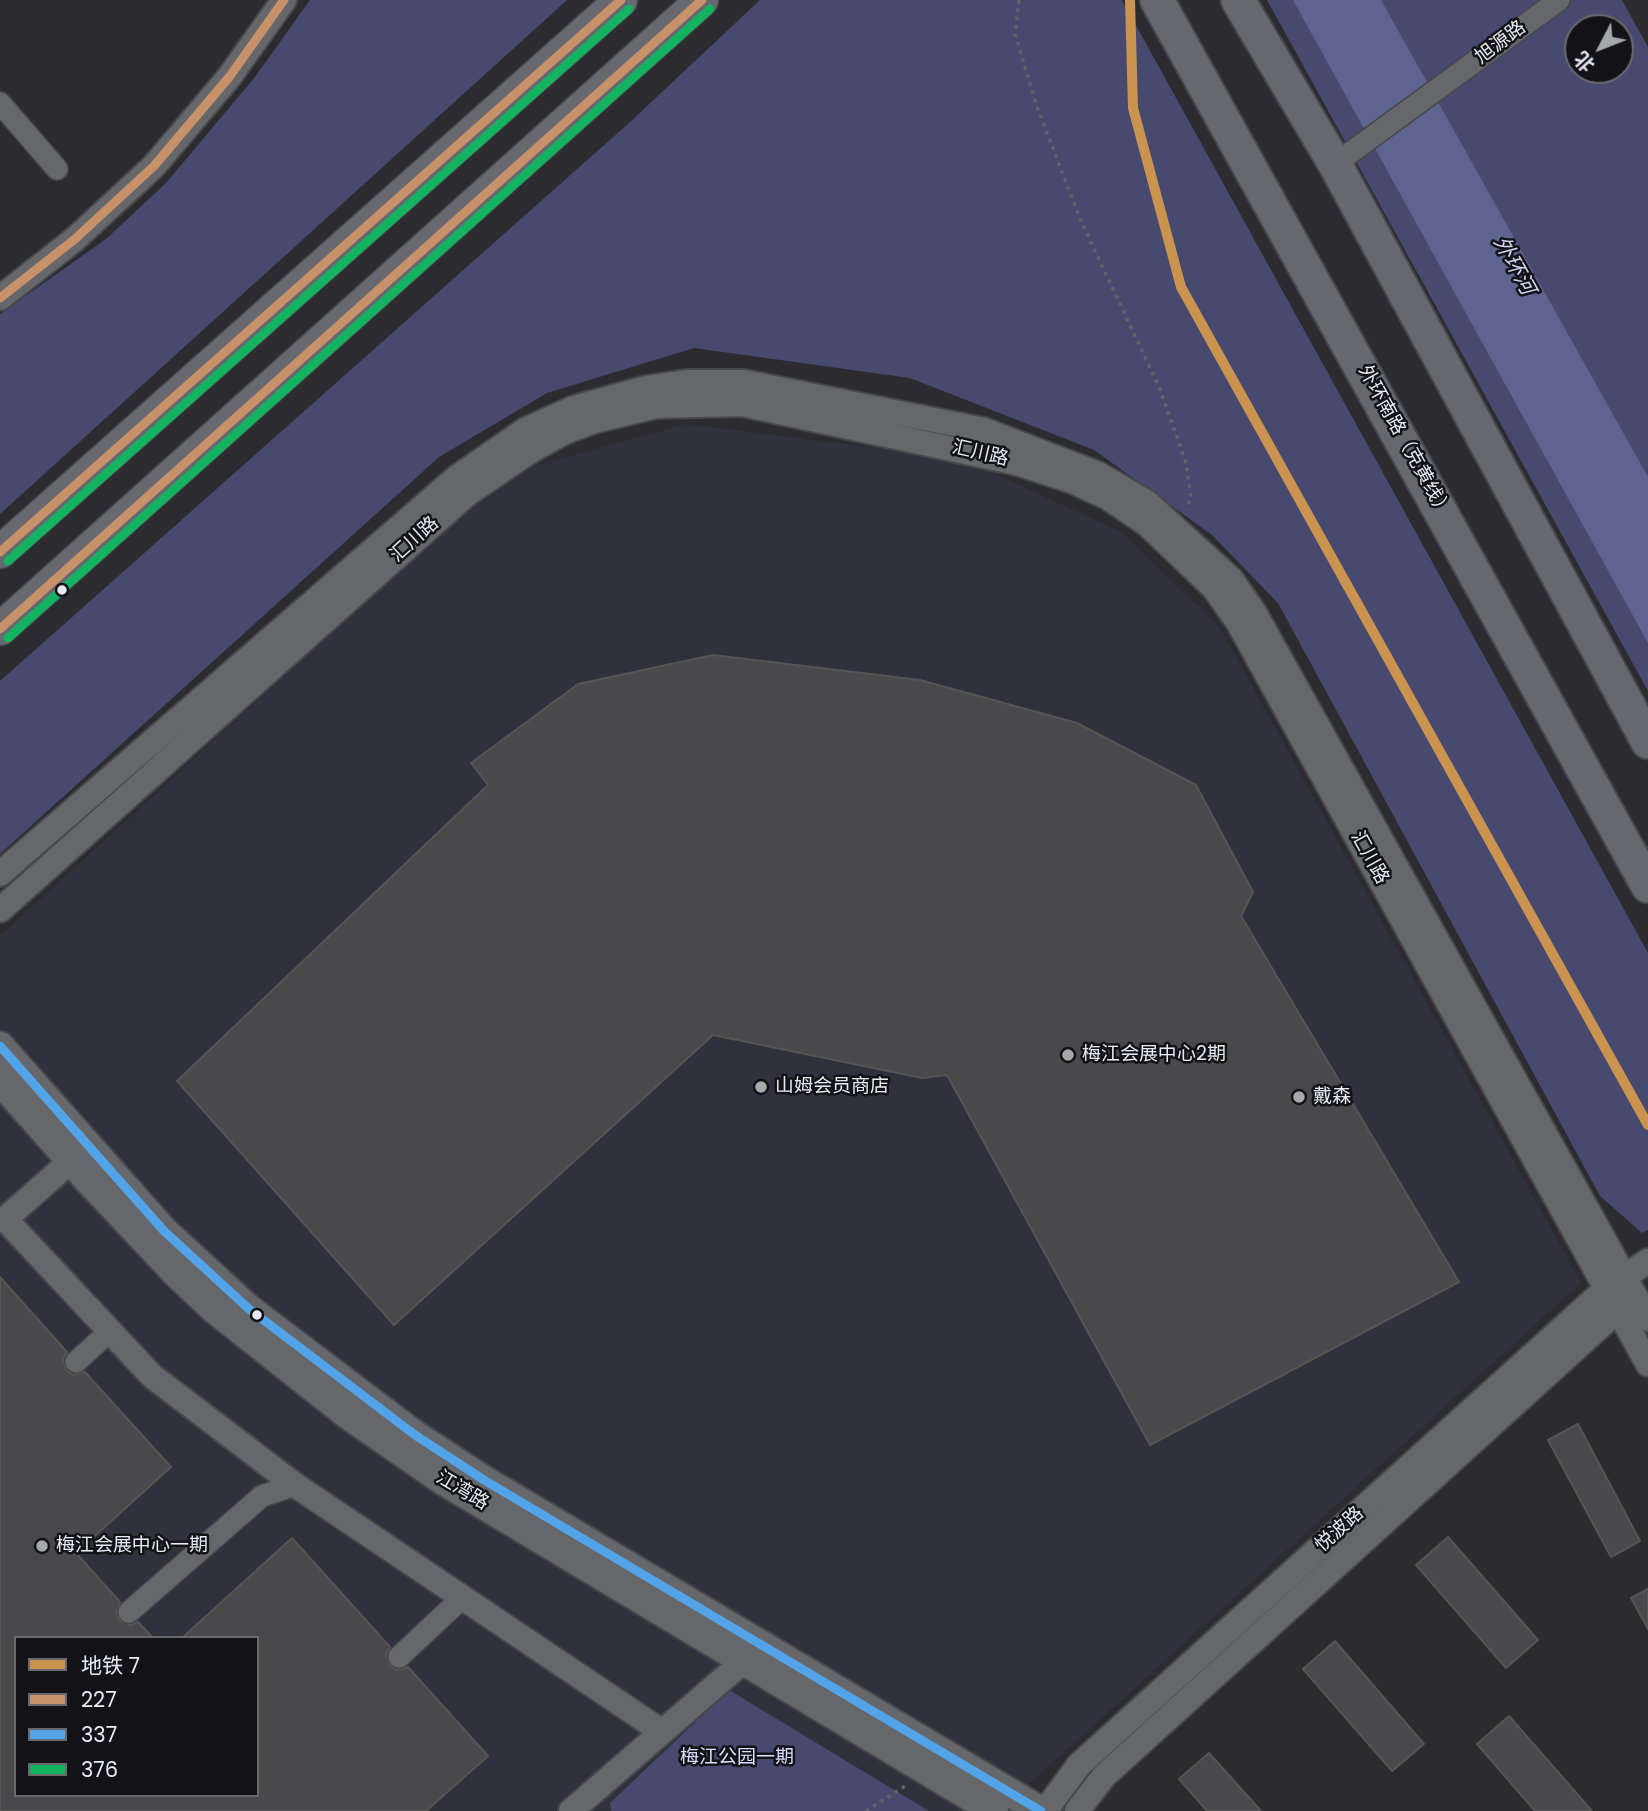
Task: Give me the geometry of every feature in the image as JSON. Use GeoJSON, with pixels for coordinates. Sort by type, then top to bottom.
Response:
{"type":"FeatureCollection","features":[{"type":"Feature","properties":{"kind":"highway","name":"外环南路（克黄线）"},"geometry":{"type":"LineString","coordinates":[[1157,0],[1648,886]]}},
{"type":"Feature","properties":{"kind":"highway"},"geometry":{"type":"LineString","coordinates":[[1238,0],[1346,154],[1648,742]]}},
{"type":"Feature","properties":{"kind":"main road"},"geometry":{"type":"LineString","coordinates":[[0,552],[621,0]]}},
{"type":"Feature","properties":{"kind":"main road"},"geometry":{"type":"LineString","coordinates":[[0,629],[702,0]]}},
{"type":"Feature","properties":{"kind":"main road","name":"江湾路"},"geometry":{"type":"LineString","coordinates":[[0,1046],[164,1231],[249,1309],[415,1435],[484,1480],[1043,1811]]}},
{"type":"Feature","properties":{"kind":"main road","name":"江湾路"},"geometry":{"type":"LineString","coordinates":[[0,1081],[139,1236],[214,1309],[348,1415],[442,1480],[993,1811]]}},
{"type":"Feature","properties":{"kind":"street"},"geometry":{"type":"LineString","coordinates":[[0,277],[72,222],[150,148],[218,67],[264,0]]}},
{"type":"Feature","properties":{"kind":"street"},"geometry":{"type":"LineString","coordinates":[[0,298],[75,239],[155,166],[222,86],[284,0]]}},
{"type":"Feature","properties":{"kind":"street","name":"旭源路"},"geometry":{"type":"LineString","coordinates":[[1346,154],[1444,87],[1559,0]]}},
{"type":"Feature","properties":{"kind":"street"},"geometry":{"type":"LineString","coordinates":[[0,103],[57,169]]}},
{"type":"Feature","properties":{"kind":"street","name":"汇川路"},"geometry":{"type":"LineString","coordinates":[[0,874],[484,456],[525,430],[574,408],[609,397],[686,382],[744,382],[985,430],[1098,474],[1148,503],[1178,527],[1231,579],[1254,612],[1626,1292],[1648,1364]]}},
{"type":"Feature","properties":{"kind":"street","name":"汇川路"},"geometry":{"type":"LineString","coordinates":[[0,910],[467,494],[532,450],[565,432],[594,421],[656,406],[742,404],[980,453],[1072,481],[1107,497],[1147,524],[1214,588],[1245,634],[1626,1292],[1648,1319]]}},
{"type":"Feature","properties":{"kind":"street"},"geometry":{"type":"LineString","coordinates":[[71,1161],[5,1219],[152,1376],[295,1485],[661,1731]]}},
{"type":"Feature","properties":{"kind":"street","name":"悦波路"},"geometry":{"type":"LineString","coordinates":[[1077,1811],[1104,1776],[1626,1292],[1648,1261]]}},
{"type":"Feature","properties":{"kind":"street","name":"悦波路"},"geometry":{"type":"LineString","coordinates":[[1043,1811],[1079,1765],[1626,1292]]}},
{"type":"Feature","properties":{"kind":"street"},"geometry":{"type":"LineString","coordinates":[[76,1362],[110,1331]]}},
{"type":"Feature","properties":{"kind":"street"},"geometry":{"type":"LineString","coordinates":[[129,1612],[262,1496],[295,1485]]}},
{"type":"Feature","properties":{"kind":"street"},"geometry":{"type":"LineString","coordinates":[[399,1657],[462,1598]]}},
{"type":"Feature","properties":{"kind":"street"},"geometry":{"type":"LineString","coordinates":[[570,1811],[745,1660]]}},
{"type":"Feature","properties":{"kind":"path"},"geometry":{"type":"LineString","coordinates":[[1019,0],[1015,34],[1037,107],[1082,221],[1160,389],[1186,463],[1191,498],[1178,527]]}},
{"type":"Feature","properties":{"kind":"path"},"geometry":{"type":"LineString","coordinates":[[866,1811],[928,1772]]}},
{"type":"Feature","properties":{"kind":"shaded area","name":"山姆会员商店"},"geometry":{"type":"Polygon","coordinates":[[[686,424],[963,459],[1121,532],[1220,628],[1581,1283],[999,1811],[929,1811],[729,1690],[610,1803],[611,1811],[0,1811],[0,936],[470,506],[534,466],[686,424]]]}},
{"type":"Feature","properties":{"kind":"green space"},"geometry":{"type":"Polygon","coordinates":[[[310,0],[567,0],[0,514],[0,314],[106,239],[166,183],[255,77],[310,0]]]}},
{"type":"Feature","properties":{"kind":"green space"},"geometry":{"type":"Polygon","coordinates":[[[760,0],[1122,0],[1648,953],[1648,1230],[1642,1233],[1600,1196],[1278,603],[1212,535],[1094,450],[910,378],[694,348],[547,393],[439,457],[0,854],[0,681],[629,123],[760,0]]]}},
{"type":"Feature","properties":{"kind":"green space"},"geometry":{"type":"Polygon","coordinates":[[[1267,0],[1622,0],[1630,14],[1564,14],[1564,84],[1634,84],[1634,22],[1648,47],[1648,691],[1267,0]]]}},
{"type":"Feature","properties":{"kind":"green space","name":"梅江公园一期"},"geometry":{"type":"Polygon","coordinates":[[[729,1690],[929,1811],[611,1811],[610,1803],[729,1690]]]}},
{"type":"Feature","properties":{"kind":"water","name":"外环河"},"geometry":{"type":"Polygon","coordinates":[[[1293,0],[1381,0],[1648,477],[1648,643],[1293,0]]]}},
{"type":"Feature","properties":{"kind":"building","name":"梅江会展中心2期"},"geometry":{"type":"Polygon","coordinates":[[[713,655],[920,680],[1077,723],[1196,785],[1253,892],[1241,916],[1459,1282],[1150,1445],[947,1075],[922,1078],[713,1035],[394,1325],[177,1081],[488,785],[471,763],[578,684],[713,655]]]}},
{"type":"Feature","properties":{"kind":"building","name":"梅江会展中心一期"},"geometry":{"type":"Polygon","coordinates":[[[0,1277],[67,1352],[63,1359],[66,1370],[73,1375],[85,1372],[171,1467],[76,1553],[120,1602],[116,1614],[120,1621],[131,1625],[138,1622],[151,1636],[14,1636],[14,1797],[259,1797],[259,1636],[184,1636],[292,1538],[390,1647],[386,1654],[389,1665],[396,1670],[408,1667],[488,1756],[426,1811],[0,1811],[0,1277]]]}},
{"type":"Feature","properties":{"kind":"building"},"geometry":{"type":"Polygon","coordinates":[[[1578,1424],[1640,1541],[1611,1557],[1548,1440],[1578,1424]]]}},
{"type":"Feature","properties":{"kind":"building"},"geometry":{"type":"Polygon","coordinates":[[[1448,1537],[1538,1640],[1506,1668],[1416,1565],[1448,1537]]]}},
{"type":"Feature","properties":{"kind":"building"},"geometry":{"type":"Polygon","coordinates":[[[1648,1589],[1648,1629],[1631,1598],[1648,1589]]]}},
{"type":"Feature","properties":{"kind":"building"},"geometry":{"type":"Polygon","coordinates":[[[1335,1641],[1424,1744],[1392,1771],[1303,1669],[1335,1641]]]}},
{"type":"Feature","properties":{"kind":"building"},"geometry":{"type":"Polygon","coordinates":[[[1509,1716],[1592,1811],[1535,1811],[1477,1744],[1509,1716]]]}},
{"type":"Feature","properties":{"kind":"building"},"geometry":{"type":"Polygon","coordinates":[[[1209,1753],[1261,1811],[1207,1811],[1179,1779],[1209,1753]]]}},
{"type":"Feature","properties":{"kind":"metro line","name":"7"},"geometry":{"type":"LineString","coordinates":[[1130,0],[1133,108],[1181,287],[1648,1125]]}},
{"type":"Feature","properties":{"kind":"transit line","name":"227"},"geometry":{"type":"LineString","coordinates":[[0,298],[75,239],[154,166],[230,76],[284,0]]}},
{"type":"Feature","properties":{"kind":"transit line","name":"227"},"geometry":{"type":"LineString","coordinates":[[0,552],[621,0]]}},
{"type":"Feature","properties":{"kind":"transit line","name":"227"},"geometry":{"type":"LineString","coordinates":[[0,629],[702,0]]}},
{"type":"Feature","properties":{"kind":"transit line","name":"376"},"geometry":{"type":"LineString","coordinates":[[8,561],[629,9]]}},
{"type":"Feature","properties":{"kind":"transit line","name":"376"},"geometry":{"type":"LineString","coordinates":[[8,638],[710,9]]}},
{"type":"Feature","properties":{"kind":"transit line","name":"337"},"geometry":{"type":"LineString","coordinates":[[0,1046],[164,1231],[249,1309],[415,1435],[484,1480],[1041,1811]]}},
{"type":"Feature","properties":{"kind":"place","name":"梅江会展中心2期"},"geometry":{"type":"Point","coordinates":[1068,1055]}},
{"type":"Feature","properties":{"kind":"place","name":"山姆会员商店"},"geometry":{"type":"Point","coordinates":[761,1087]}},
{"type":"Feature","properties":{"kind":"place","name":"戴森"},"geometry":{"type":"Point","coordinates":[1299,1097]}},
{"type":"Feature","properties":{"kind":"place","name":"梅江会展中心一期"},"geometry":{"type":"Point","coordinates":[42,1546]}}]}
